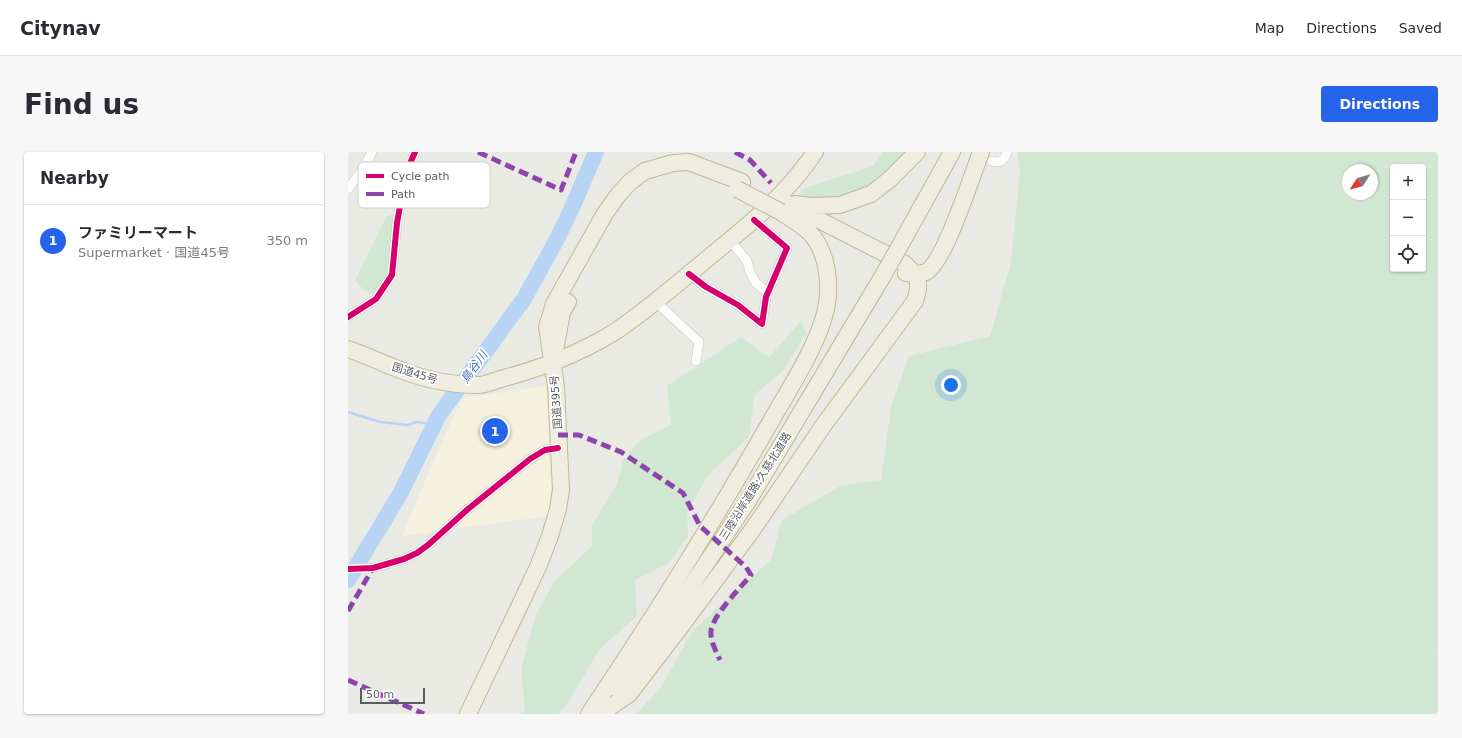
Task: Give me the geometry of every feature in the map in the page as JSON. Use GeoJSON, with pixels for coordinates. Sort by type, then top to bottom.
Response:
{"type":"FeatureCollection","features":[{"type":"Feature","properties":{"kind":"highway","name":"国道395号"},"geometry":{"type":"LineString","coordinates":[[468,714],[538,567],[550,536],[558,509],[561,490],[556,386],[553,362],[583,349],[613,332],[689,274],[754,220],[787,189],[815,152]]}},
{"type":"Feature","properties":{"kind":"highway"},"geometry":{"type":"LineString","coordinates":[[784,208],[840,205],[871,194],[889,180],[917,152]]}},
{"type":"Feature","properties":{"kind":"highway","name":"三陸沿岸道路;久慈北道路"},"geometry":{"type":"LineString","coordinates":[[599,714],[667,622],[748,501],[881,279],[952,152]]}},
{"type":"Feature","properties":{"kind":"highway"},"geometry":{"type":"LineString","coordinates":[[916,275],[927,271],[936,263],[986,157]]}},
{"type":"Feature","properties":{"kind":"highway"},"geometry":{"type":"LineString","coordinates":[[553,362],[547,327],[554,304],[604,215],[618,195],[630,182],[645,171],[673,163],[689,162],[905,264],[916,275],[918,290],[915,301],[823,426],[754,529],[629,694],[599,714]]}},
{"type":"Feature","properties":{"kind":"highway"},"geometry":{"type":"LineString","coordinates":[[589,714],[645,631],[713,519],[788,391],[819,332],[825,314],[828,293],[827,271],[821,250],[809,232],[784,208]]}},
{"type":"Feature","properties":{"kind":"highway","name":"国道45号"},"geometry":{"type":"LineString","coordinates":[[348,349],[394,368],[441,382],[480,385],[527,372],[553,362]]}},
{"type":"Feature","properties":{"kind":"street"},"geometry":{"type":"LineString","coordinates":[[367,162],[372,152]]}},
{"type":"Feature","properties":{"kind":"street"},"geometry":{"type":"LineString","coordinates":[[411,162],[415,152]]}},
{"type":"Feature","properties":{"kind":"street"},"geometry":{"type":"LineString","coordinates":[[986,157],[1000,162],[1004,159],[1006,152]]}},
{"type":"Feature","properties":{"kind":"street"},"geometry":{"type":"LineString","coordinates":[[348,189],[358,176]]}},
{"type":"Feature","properties":{"kind":"street"},"geometry":{"type":"LineString","coordinates":[[348,317],[376,299],[392,275],[400,208]]}},
{"type":"Feature","properties":{"kind":"street"},"geometry":{"type":"LineString","coordinates":[[689,274],[706,287],[738,305],[762,324],[768,292],[787,248],[754,220]]}},
{"type":"Feature","properties":{"kind":"street"},"geometry":{"type":"LineString","coordinates":[[730,240],[747,261],[750,272],[756,283],[768,292]]}},
{"type":"Feature","properties":{"kind":"street"},"geometry":{"type":"LineString","coordinates":[[655,301],[699,342],[696,361]]}},
{"type":"Feature","properties":{"kind":"street"},"geometry":{"type":"LineString","coordinates":[[348,569],[373,568],[404,559],[417,553],[468,509],[530,459],[545,450],[558,448]]}},
{"type":"Feature","properties":{"kind":"shaded area"},"geometry":{"type":"Polygon","coordinates":[[[546,386],[554,439],[549,516],[402,536],[462,398],[546,386]]]}},
{"type":"Feature","properties":{"kind":"green space"},"geometry":{"type":"Polygon","coordinates":[[[883,152],[906,152],[877,182],[839,200],[798,197],[805,188],[873,166],[883,152]]]}},
{"type":"Feature","properties":{"kind":"green space"},"geometry":{"type":"Polygon","coordinates":[[[1017,152],[1438,152],[1438,714],[636,714],[662,686],[692,631],[771,560],[782,520],[842,485],[881,480],[891,406],[909,356],[990,336],[1011,262],[1020,170],[1017,152]]]}},
{"type":"Feature","properties":{"kind":"green space"},"geometry":{"type":"Polygon","coordinates":[[[387,215],[395,215],[390,273],[374,296],[362,288],[355,280],[387,215]]]}},
{"type":"Feature","properties":{"kind":"green space"},"geometry":{"type":"Polygon","coordinates":[[[802,320],[806,334],[782,372],[755,394],[749,437],[709,474],[687,512],[688,536],[669,563],[635,580],[637,616],[599,650],[568,703],[558,714],[520,714],[525,710],[521,669],[536,614],[555,581],[592,546],[592,525],[617,484],[623,461],[640,440],[671,425],[667,386],[741,337],[769,357],[802,320]]]}},
{"type":"Feature","properties":{"kind":"waterway","name":"鳥谷川"},"geometry":{"type":"LineString","coordinates":[[348,580],[400,494],[439,415],[524,299],[557,239],[596,152]]}},
{"type":"Feature","properties":{"kind":"waterway"},"geometry":{"type":"LineString","coordinates":[[348,412],[380,422],[408,425],[417,422],[435,425]]}},
{"type":"Feature","properties":{"kind":"marked path"},"geometry":{"type":"LineString","coordinates":[[478,152],[561,190],[576,152]]}},
{"type":"Feature","properties":{"kind":"marked path"},"geometry":{"type":"LineString","coordinates":[[735,152],[750,160],[771,183]]}},
{"type":"Feature","properties":{"kind":"marked path"},"geometry":{"type":"LineString","coordinates":[[558,435],[579,435],[621,452],[683,493],[700,526],[746,567],[751,575],[722,610],[711,631],[712,642],[720,660]]}},
{"type":"Feature","properties":{"kind":"marked path"},"geometry":{"type":"LineString","coordinates":[[348,611],[373,568]]}},
{"type":"Feature","properties":{"kind":"marked path"},"geometry":{"type":"LineString","coordinates":[[348,680],[424,714]]}},
{"type":"Feature","properties":{"kind":"cycle path"},"geometry":{"type":"LineString","coordinates":[[411,162],[415,152]]}},
{"type":"Feature","properties":{"kind":"cycle path"},"geometry":{"type":"LineString","coordinates":[[348,317],[376,299],[392,275],[400,208]]}},
{"type":"Feature","properties":{"kind":"cycle path"},"geometry":{"type":"LineString","coordinates":[[689,274],[706,287],[738,305],[762,324],[766,297],[787,248],[754,220]]}},
{"type":"Feature","properties":{"kind":"cycle path"},"geometry":{"type":"LineString","coordinates":[[348,569],[373,568],[404,559],[417,553],[468,509],[530,459],[545,450],[558,448]]}},
{"type":"Feature","properties":{"kind":"place","name":"ファミリーマート"},"geometry":{"type":"Point","coordinates":[495,431]}}]}
